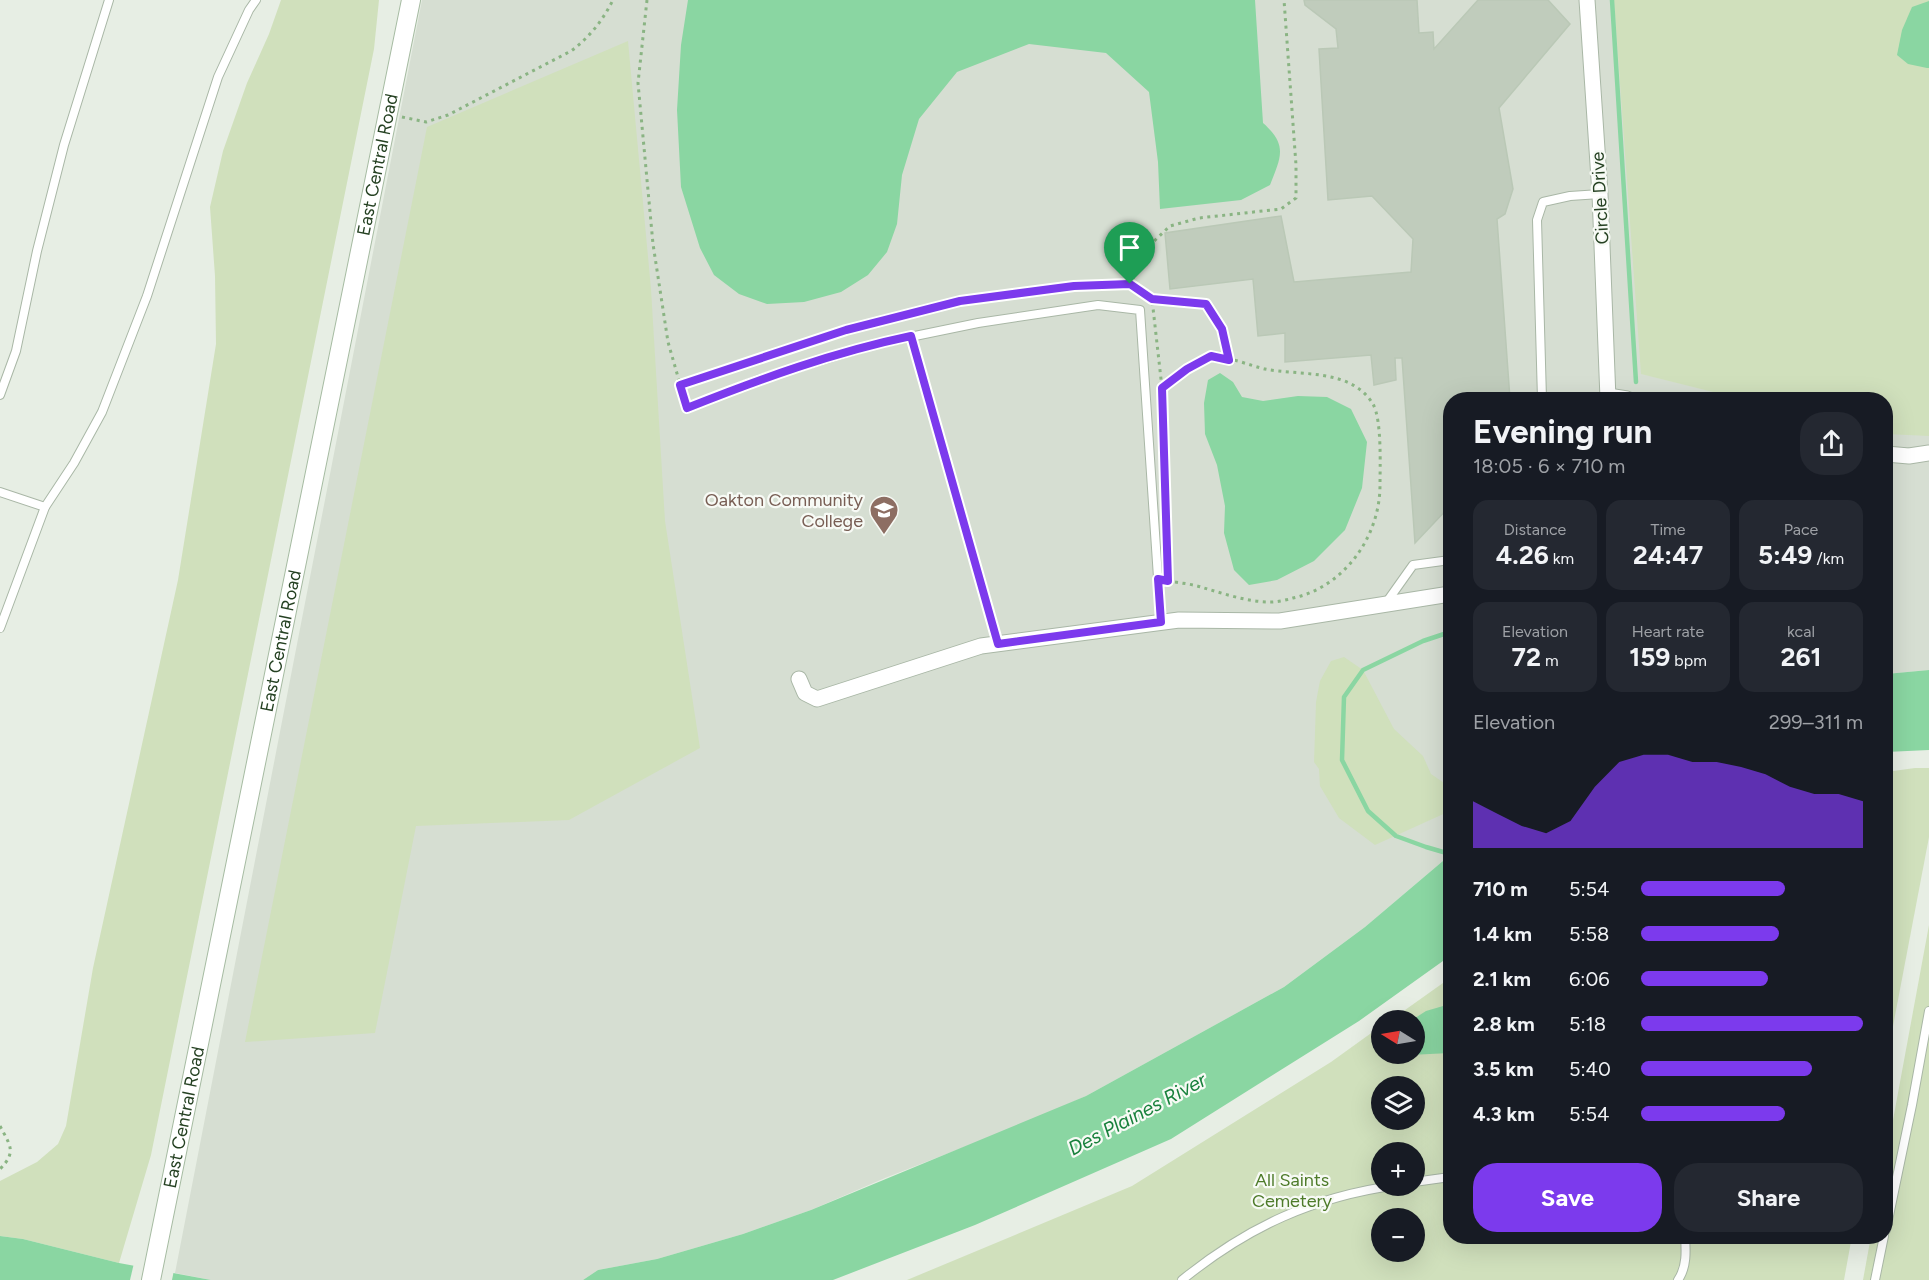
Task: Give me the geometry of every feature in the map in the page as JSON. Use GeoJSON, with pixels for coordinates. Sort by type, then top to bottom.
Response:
{"type":"FeatureCollection","features":[{"type":"Feature","properties":{"kind":"main road","name":"East Central Road"},"geometry":{"type":"LineString","coordinates":[[153,1273],[411,0]]}},
{"type":"Feature","properties":{"kind":"street","name":"Circle Drive"},"geometry":{"type":"LineString","coordinates":[[1587,0],[1600,194],[1608,392]]}},
{"type":"Feature","properties":{"kind":"street"},"geometry":{"type":"LineString","coordinates":[[1893,455],[1909,456],[1929,453]]}},
{"type":"Feature","properties":{"kind":"street"},"geometry":{"type":"LineString","coordinates":[[799,679],[805,693],[817,699],[981,646],[1179,620],[1280,621],[1443,595]]}},
{"type":"Feature","properties":{"kind":"lane"},"geometry":{"type":"LineString","coordinates":[[0,395],[16,351],[37,251],[64,145],[109,0]]}},
{"type":"Feature","properties":{"kind":"lane"},"geometry":{"type":"LineString","coordinates":[[0,628],[45,507],[74,463],[102,412],[147,296],[218,77],[256,0]]}},
{"type":"Feature","properties":{"kind":"lane"},"geometry":{"type":"LineString","coordinates":[[1542,392],[1537,220],[1543,202],[1570,196],[1600,194]]}},
{"type":"Feature","properties":{"kind":"lane"},"geometry":{"type":"LineString","coordinates":[[687,408],[760,379],[876,344],[911,336],[978,322],[1098,305],[1140,310],[1161,622]]}},
{"type":"Feature","properties":{"kind":"lane"},"geometry":{"type":"LineString","coordinates":[[911,336],[998,644]]}},
{"type":"Feature","properties":{"kind":"lane"},"geometry":{"type":"LineString","coordinates":[[0,492],[45,507]]}},
{"type":"Feature","properties":{"kind":"lane"},"geometry":{"type":"LineString","coordinates":[[1386,603],[1413,565],[1443,561]]}},
{"type":"Feature","properties":{"kind":"lane"},"geometry":{"type":"LineString","coordinates":[[1893,1196],[1929,1011]]}},
{"type":"Feature","properties":{"kind":"lane"},"geometry":{"type":"LineString","coordinates":[[1425,1180],[1443,1178]]}},
{"type":"Feature","properties":{"kind":"lane"},"geometry":{"type":"LineString","coordinates":[[1182,1280],[1213,1256],[1269,1222],[1320,1202],[1371,1189]]}},
{"type":"Feature","properties":{"kind":"lane"},"geometry":{"type":"LineString","coordinates":[[1678,1280],[1682,1275],[1685,1244]]}},
{"type":"Feature","properties":{"kind":"lane"},"geometry":{"type":"LineString","coordinates":[[1875,1280],[1882,1244]]}},
{"type":"Feature","properties":{"kind":"path"},"geometry":{"type":"LineString","coordinates":[[388,113],[426,122],[468,105],[571,51],[585,40],[607,12],[613,0]]}},
{"type":"Feature","properties":{"kind":"path"},"geometry":{"type":"LineString","coordinates":[[647,0],[638,83],[652,244],[668,342],[687,408]]}},
{"type":"Feature","properties":{"kind":"path"},"geometry":{"type":"LineString","coordinates":[[1130,284],[1151,244],[1170,225],[1199,218],[1281,209],[1296,198],[1296,165],[1284,0]]}},
{"type":"Feature","properties":{"kind":"path"},"geometry":{"type":"LineString","coordinates":[[680,385],[846,330],[960,301],[1074,286],[1130,284],[1152,299],[1206,304],[1222,329],[1229,360]]}},
{"type":"Feature","properties":{"kind":"path"},"geometry":{"type":"LineString","coordinates":[[1152,299],[1162,388],[1166,501]]}},
{"type":"Feature","properties":{"kind":"path"},"geometry":{"type":"LineString","coordinates":[[1158,579],[1272,603],[1310,594],[1333,580],[1358,554],[1371,533],[1380,495],[1380,441],[1374,405],[1355,386],[1330,376],[1265,369],[1211,356],[1187,369],[1162,388]]}},
{"type":"Feature","properties":{"kind":"path"},"geometry":{"type":"LineString","coordinates":[[0,1126],[11,1146],[9,1159],[0,1169]]}},
{"type":"Feature","properties":{"kind":"shaded area","name":"Oakton Community College"},"geometry":{"type":"Polygon","coordinates":[[[422,0],[1929,0],[1929,670],[1893,673],[1893,392],[1443,392],[1443,861],[1365,927],[1284,987],[1086,1096],[1028,1122],[885,1178],[811,1210],[743,1234],[657,1259],[598,1270],[583,1280],[211,1280],[175,1273],[422,0]]]}},
{"type":"Feature","properties":{"kind":"green space"},"geometry":{"type":"Polygon","coordinates":[[[281,0],[379,0],[374,49],[151,1155],[119,1263],[23,1239],[0,1236],[0,1181],[37,1162],[58,1144],[66,1126],[93,968],[178,580],[216,344],[215,276],[210,207],[223,151],[247,83],[281,0]]]}},
{"type":"Feature","properties":{"kind":"green space"},"geometry":{"type":"Polygon","coordinates":[[[1614,0],[1929,0],[1929,436],[1893,434],[1893,392],[1713,392],[1641,374],[1614,0]]]}},
{"type":"Feature","properties":{"kind":"green space"},"geometry":{"type":"Polygon","coordinates":[[[628,41],[651,289],[665,521],[700,748],[569,820],[416,826],[375,1033],[245,1042],[427,127],[628,41]]]}},
{"type":"Feature","properties":{"kind":"green space"},"geometry":{"type":"Polygon","coordinates":[[[1344,657],[1363,670],[1394,729],[1423,756],[1431,774],[1443,782],[1443,814],[1375,845],[1339,818],[1320,786],[1319,769],[1314,762],[1316,702],[1320,681],[1331,661],[1344,657]]]}},
{"type":"Feature","properties":{"kind":"green space"},"geometry":{"type":"Polygon","coordinates":[[[1929,768],[1929,837],[1893,1026],[1893,771],[1929,768]]]}},
{"type":"Feature","properties":{"kind":"green space"},"geometry":{"type":"Polygon","coordinates":[[[1929,925],[1929,1280],[1863,1280],[1870,1244],[1893,1244],[1893,1120],[1929,925]]]}},
{"type":"Feature","properties":{"kind":"green space","name":"All Saints Cemetery"},"geometry":{"type":"Polygon","coordinates":[[[1443,983],[1443,1244],[1851,1244],[1844,1280],[907,1280],[1132,1186],[1331,1062],[1371,1033],[1371,1064],[1425,1064],[1425,1010],[1405,1010],[1443,983]]]}},
{"type":"Feature","properties":{"kind":"water"},"geometry":{"type":"Polygon","coordinates":[[[688,0],[1255,0],[1263,123],[1279,145],[1277,167],[1270,185],[1241,200],[1160,209],[1158,162],[1149,92],[1106,53],[1029,44],[957,72],[919,119],[902,175],[897,224],[887,252],[868,275],[841,292],[804,302],[767,304],[739,294],[714,275],[700,248],[681,187],[677,110],[681,45],[688,0]]]}},
{"type":"Feature","properties":{"kind":"water"},"geometry":{"type":"Polygon","coordinates":[[[1929,1],[1929,68],[1927,68],[1908,64],[1897,55],[1902,30],[1912,7],[1929,1]]]}},
{"type":"Feature","properties":{"kind":"water"},"geometry":{"type":"Polygon","coordinates":[[[1220,373],[1233,382],[1242,397],[1263,401],[1298,396],[1327,397],[1351,409],[1367,442],[1362,488],[1345,530],[1314,561],[1277,580],[1249,585],[1234,570],[1224,533],[1225,506],[1217,465],[1205,434],[1204,403],[1208,380],[1220,373]]]}},
{"type":"Feature","properties":{"kind":"water"},"geometry":{"type":"Polygon","coordinates":[[[1929,670],[1929,750],[1893,752],[1893,673],[1929,670]]]}},
{"type":"Feature","properties":{"kind":"water","name":"Des Plaines River"},"geometry":{"type":"Polygon","coordinates":[[[1443,861],[1443,961],[1374,1010],[1371,1010],[1359,1021],[1171,1139],[975,1225],[833,1280],[583,1280],[598,1270],[657,1259],[743,1234],[811,1210],[1086,1096],[1284,987],[1365,927],[1443,861]]]}},
{"type":"Feature","properties":{"kind":"water"},"geometry":{"type":"Polygon","coordinates":[[[1443,1006],[1443,1053],[1425,1054],[1425,1012],[1443,1006]]]}},
{"type":"Feature","properties":{"kind":"water"},"geometry":{"type":"Polygon","coordinates":[[[0,1236],[23,1239],[119,1263],[211,1280],[0,1280],[0,1236]]]}},
{"type":"Feature","properties":{"kind":"pier"},"geometry":{"type":"Polygon","coordinates":[[[134,1263],[174,1270],[172,1280],[130,1280],[134,1263]]]}},
{"type":"Feature","properties":{"kind":"building"},"geometry":{"type":"Polygon","coordinates":[[[1304,0],[1417,0],[1419,33],[1433,32],[1434,49],[1478,0],[1548,0],[1570,24],[1499,108],[1513,189],[1505,214],[1497,219],[1509,392],[1443,392],[1443,513],[1415,543],[1402,358],[1395,358],[1396,380],[1374,385],[1371,355],[1285,362],[1285,333],[1258,336],[1253,279],[1170,289],[1165,233],[1281,216],[1294,282],[1411,272],[1413,239],[1372,196],[1328,200],[1319,49],[1338,48],[1336,29],[1305,5],[1304,0]]]}},
{"type":"Feature","properties":{"kind":"waterway"},"geometry":{"type":"LineString","coordinates":[[1612,0],[1636,382]]}},
{"type":"Feature","properties":{"kind":"waterway"},"geometry":{"type":"LineString","coordinates":[[1443,634],[1423,641],[1363,670],[1344,697],[1342,760],[1368,811],[1396,836],[1443,852]]}},
{"type":"Feature","properties":{"kind":"place","name":"Oakton Community College"},"geometry":{"type":"Point","coordinates":[884,536]}},
{"type":"Feature","properties":{"kind":"route"},"geometry":{"type":"LineString","coordinates":[[1130,284],[1152,299],[1206,304],[1222,329],[1229,360],[1211,356],[1187,369],[1162,388],[1168,581],[1158,579],[1161,622],[998,644],[911,336],[876,344],[760,379],[687,408],[680,385],[846,330],[960,301],[1074,286],[1130,284]]}}]}
